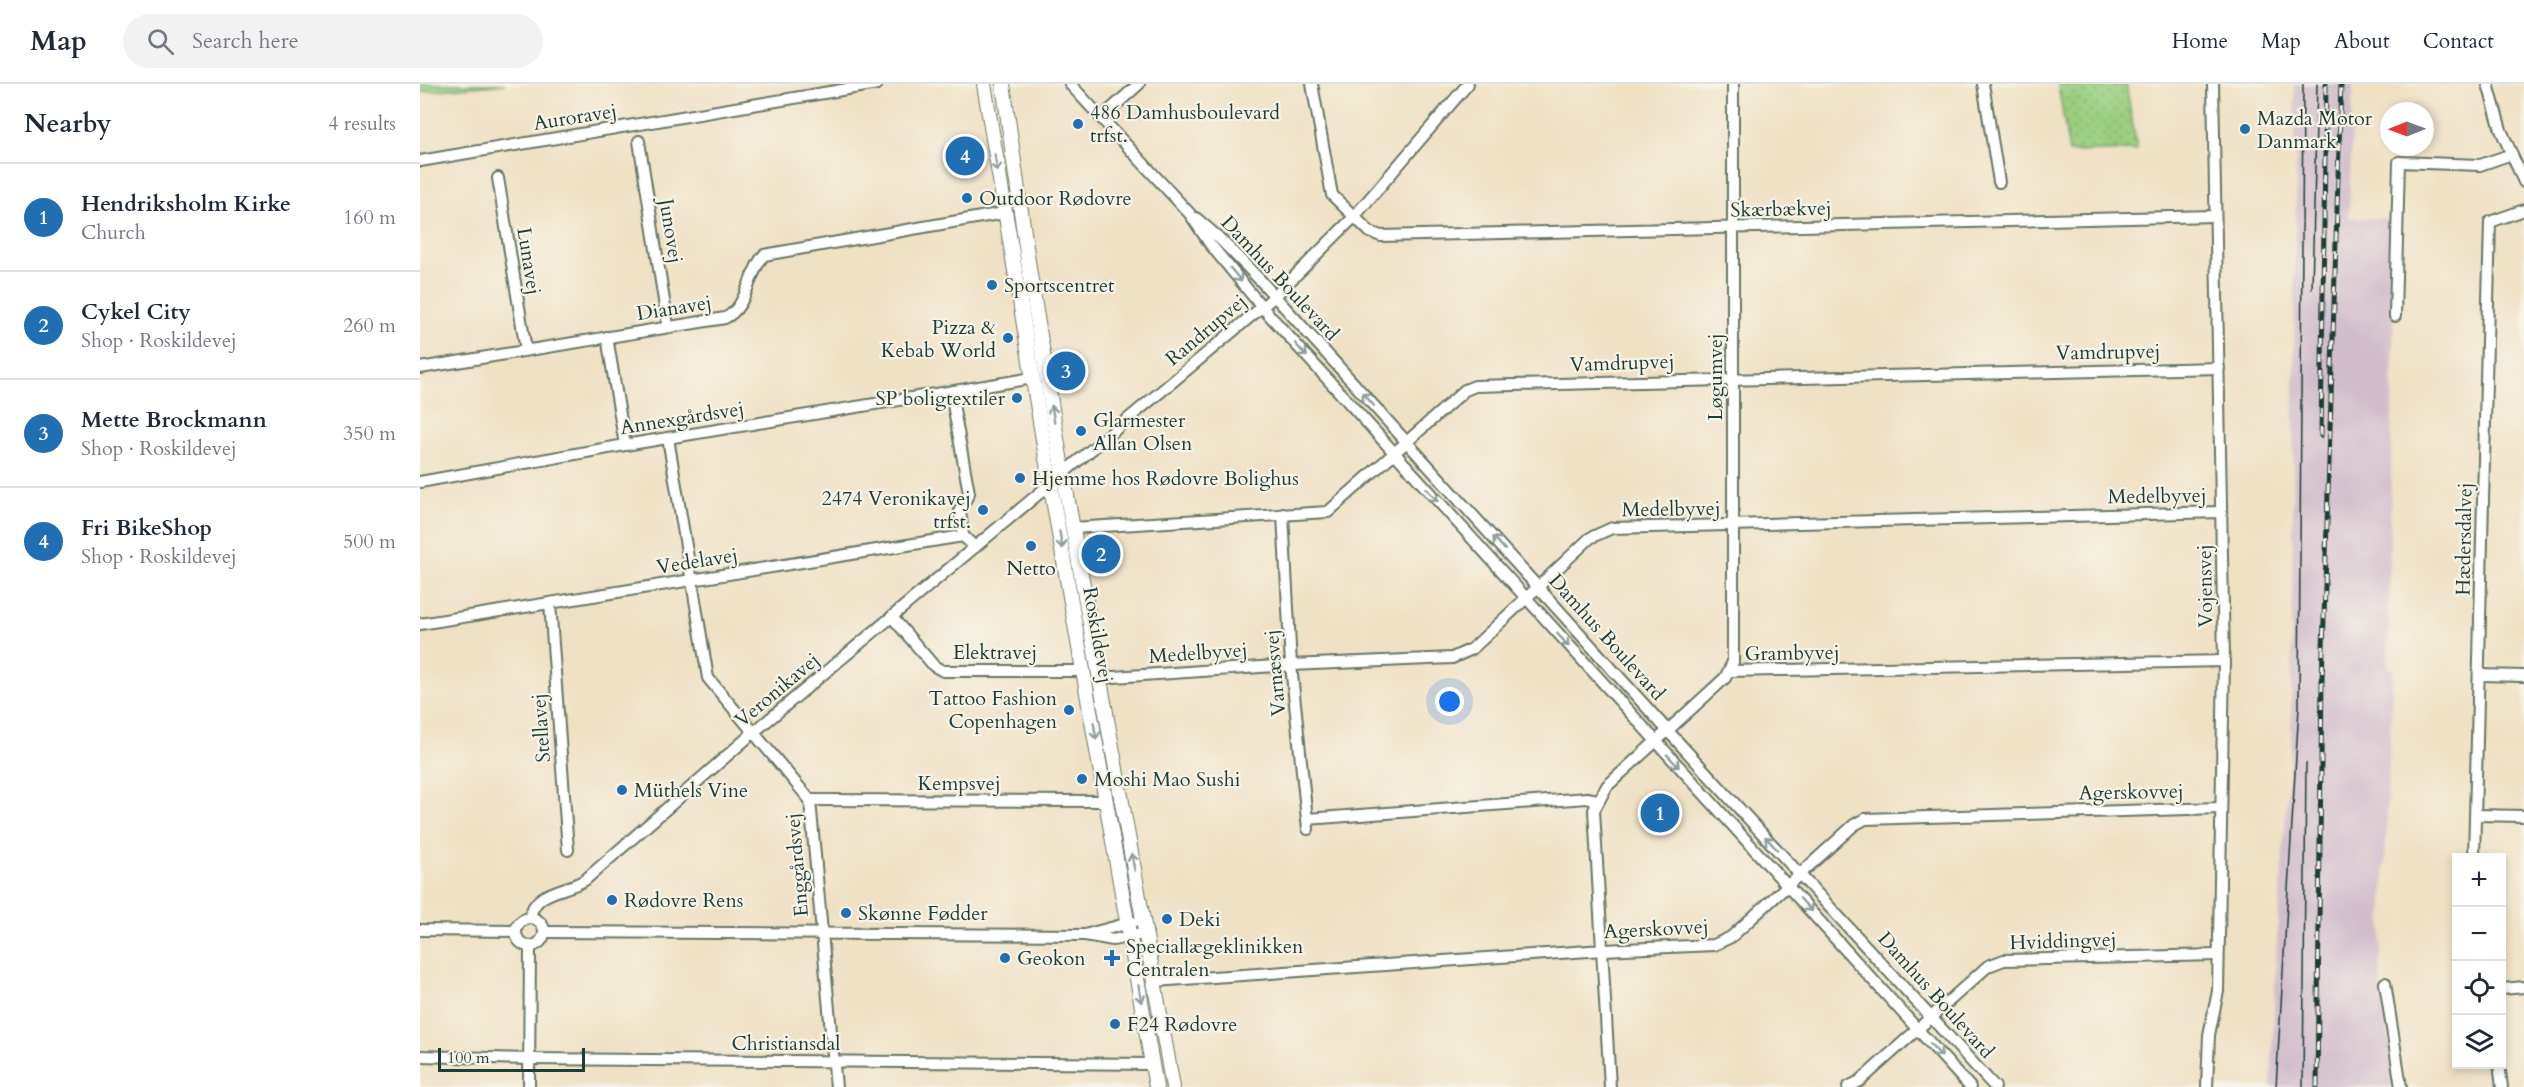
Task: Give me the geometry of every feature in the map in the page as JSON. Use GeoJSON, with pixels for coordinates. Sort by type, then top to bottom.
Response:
{"type":"FeatureCollection","features":[{"type":"Feature","properties":{"kind":"main road","name":"Roskildevej"},"geometry":{"type":"LineString","coordinates":[[984,84],[1050,482],[1085,670],[1156,1087]]}},
{"type":"Feature","properties":{"kind":"main road","name":"Roskildevej"},"geometry":{"type":"LineString","coordinates":[[1003,84],[1030,275],[1063,471],[1173,1087]]}},
{"type":"Feature","properties":{"kind":"street","name":"Auroravej"},"geometry":{"type":"LineString","coordinates":[[420,161],[877,84]]}},
{"type":"Feature","properties":{"kind":"street","name":"Damhus Boulevard"},"geometry":{"type":"LineString","coordinates":[[1070,84],[1190,214],[1218,237],[1275,296],[1668,731],[1933,1016],[1995,1087]]}},
{"type":"Feature","properties":{"kind":"street"},"geometry":{"type":"LineString","coordinates":[[1101,118],[1140,84]]}},
{"type":"Feature","properties":{"kind":"street","name":"Skærbækvej"},"geometry":{"type":"LineString","coordinates":[[1312,84],[1332,195],[1353,218],[1370,232],[1381,236],[2215,216]]}},
{"type":"Feature","properties":{"kind":"street","name":"Randrupvej"},"geometry":{"type":"LineString","coordinates":[[1050,482],[1275,296],[1353,218],[1468,84]]}},
{"type":"Feature","properties":{"kind":"street","name":"Løgumvej"},"geometry":{"type":"LineString","coordinates":[[1731,670],[1734,653],[1732,84]]}},
{"type":"Feature","properties":{"kind":"street"},"geometry":{"type":"LineString","coordinates":[[1983,84],[1999,182]]}},
{"type":"Feature","properties":{"kind":"street","name":"Vojensvej"},"geometry":{"type":"LineString","coordinates":[[2207,1087],[2209,1035],[2218,992],[2224,661],[2213,84]]}},
{"type":"Feature","properties":{"kind":"street"},"geometry":{"type":"LineString","coordinates":[[2488,84],[2496,117],[2524,182]]}},
{"type":"Feature","properties":{"kind":"street","name":"Junovej"},"geometry":{"type":"LineString","coordinates":[[639,141],[668,326]]}},
{"type":"Feature","properties":{"kind":"street"},"geometry":{"type":"LineString","coordinates":[[2395,316],[2399,162],[2480,165],[2512,154]]}},
{"type":"Feature","properties":{"kind":"street","name":"Lunavej"},"geometry":{"type":"LineString","coordinates":[[498,178],[526,350]]}},
{"type":"Feature","properties":{"kind":"street","name":"Hædersdalvej"},"geometry":{"type":"LineString","coordinates":[[2475,853],[2490,222],[2524,210]]}},
{"type":"Feature","properties":{"kind":"street","name":"Dianavej"},"geometry":{"type":"LineString","coordinates":[[420,368],[725,318],[733,314],[764,255],[1004,213]]}},
{"type":"Feature","properties":{"kind":"street","name":"Damhus Boulevard"},"geometry":{"type":"LineString","coordinates":[[1190,214],[1210,244],[1262,307],[1970,1087]]}},
{"type":"Feature","properties":{"kind":"street"},"geometry":{"type":"LineString","coordinates":[[607,337],[625,445]]}},
{"type":"Feature","properties":{"kind":"street","name":"Vamdrupvej"},"geometry":{"type":"LineString","coordinates":[[1073,528],[1331,510],[1466,390],[1475,386],[2219,368]]}},
{"type":"Feature","properties":{"kind":"street","name":"Annexgårdsvej"},"geometry":{"type":"LineString","coordinates":[[420,482],[625,445],[1033,378]]}},
{"type":"Feature","properties":{"kind":"street"},"geometry":{"type":"LineString","coordinates":[[951,393],[969,493],[960,510],[963,536],[975,548]]}},
{"type":"Feature","properties":{"kind":"street","name":"Enggårdsvej"},"geometry":{"type":"LineString","coordinates":[[668,438],[708,678],[810,800],[836,1087]]}},
{"type":"Feature","properties":{"kind":"street","name":"Veronikavej"},"geometry":{"type":"LineString","coordinates":[[530,918],[531,908],[536,901],[546,894],[570,889],[585,880],[754,732],[975,548],[1050,482]]}},
{"type":"Feature","properties":{"kind":"street","name":"Medelbyvej"},"geometry":{"type":"LineString","coordinates":[[1099,678],[1291,665],[1452,658],[1472,649],[1590,538],[1604,530],[2222,512]]}},
{"type":"Feature","properties":{"kind":"street","name":"Varnæsvej"},"geometry":{"type":"LineString","coordinates":[[1283,514],[1291,665],[1307,824],[1587,798],[1598,800]]}},
{"type":"Feature","properties":{"kind":"street","name":"Vedelavej"},"geometry":{"type":"LineString","coordinates":[[420,624],[963,536]]}},
{"type":"Feature","properties":{"kind":"street","name":"Stellavej"},"geometry":{"type":"LineString","coordinates":[[550,603],[568,850]]}},
{"type":"Feature","properties":{"kind":"street","name":"Elektravej"},"geometry":{"type":"LineString","coordinates":[[892,617],[934,666],[943,671],[1085,670]]}},
{"type":"Feature","properties":{"kind":"street","name":"Grambyvej"},"geometry":{"type":"LineString","coordinates":[[1598,800],[1607,786],[1656,743],[1731,670],[2224,661]]}},
{"type":"Feature","properties":{"kind":"street"},"geometry":{"type":"LineString","coordinates":[[2479,675],[2524,676]]}},
{"type":"Feature","properties":{"kind":"street","name":"Kempsvej"},"geometry":{"type":"LineString","coordinates":[[810,800],[1107,801]]}},
{"type":"Feature","properties":{"kind":"street"},"geometry":{"type":"LineString","coordinates":[[1598,800],[1594,820],[1610,1087]]}},
{"type":"Feature","properties":{"kind":"street","name":"Agerskovvej"},"geometry":{"type":"LineString","coordinates":[[1155,981],[1722,943],[1854,825],[1865,819],[1878,816],[2221,808]]}},
{"type":"Feature","properties":{"kind":"street"},"geometry":{"type":"LineString","coordinates":[[2476,815],[2524,816]]}},
{"type":"Feature","properties":{"kind":"street"},"geometry":{"type":"LineString","coordinates":[[530,918],[540,922],[544,932],[540,942],[530,946],[520,942],[516,931],[520,921],[530,918]]}},
{"type":"Feature","properties":{"kind":"street"},"geometry":{"type":"LineString","coordinates":[[544,932],[1085,936],[1108,940],[1128,930],[1146,926]]}},
{"type":"Feature","properties":{"kind":"street"},"geometry":{"type":"LineString","coordinates":[[420,930],[516,931]]}},
{"type":"Feature","properties":{"kind":"street"},"geometry":{"type":"LineString","coordinates":[[529,1087],[530,946]]}},
{"type":"Feature","properties":{"kind":"street","name":"Hviddingvej"},"geometry":{"type":"LineString","coordinates":[[1848,1087],[1860,1081],[1988,966],[2004,960],[2218,955]]}},
{"type":"Feature","properties":{"kind":"street"},"geometry":{"type":"LineString","coordinates":[[2385,983],[2401,1087]]}},
{"type":"Feature","properties":{"kind":"street"},"geometry":{"type":"LineString","coordinates":[[2506,989],[2524,987]]}},
{"type":"Feature","properties":{"kind":"street","name":"Christiansdal"},"geometry":{"type":"LineString","coordinates":[[420,1056],[529,1059],[1152,1064]]}},
{"type":"Feature","properties":{"kind":"street"},"geometry":{"type":"LineString","coordinates":[[2500,1069],[2502,1087]]}},
{"type":"Feature","properties":{"kind":"shaded area"},"geometry":{"type":"Polygon","coordinates":[[[2294,84],[2353,84],[2349,218],[2395,219],[2388,668],[2393,669],[2380,979],[2396,1087],[2271,1087],[2277,937],[2291,746],[2296,166],[2294,84]]]}},
{"type":"Feature","properties":{"kind":"green space"},"geometry":{"type":"Polygon","coordinates":[[[420,84],[505,84],[420,92],[420,84]]]}},
{"type":"Feature","properties":{"kind":"green space"},"geometry":{"type":"Polygon","coordinates":[[[2058,84],[2126,84],[2137,150],[2069,152],[2058,84]]]}},
{"type":"Feature","properties":{"kind":"tram line"},"geometry":{"type":"LineString","coordinates":[[2276,1087],[2299,707],[2303,84]]}},
{"type":"Feature","properties":{"kind":"tram line"},"geometry":{"type":"LineString","coordinates":[[2312,289],[2317,84]]}},
{"type":"Feature","properties":{"kind":"tram line"},"geometry":{"type":"LineString","coordinates":[[2303,1087],[2306,763]]}},
{"type":"Feature","properties":{"kind":"railway"},"geometry":{"type":"LineString","coordinates":[[2321,436],[2326,84]]}},
{"type":"Feature","properties":{"kind":"railway"},"geometry":{"type":"LineString","coordinates":[[2317,1087],[2322,681],[2341,84]]}},
{"type":"Feature","properties":{"kind":"place","name":"486 Damhusboulevard trfst."},"geometry":{"type":"Point","coordinates":[1078,124]}},
{"type":"Feature","properties":{"kind":"place","name":"Mazda Motor Danmark"},"geometry":{"type":"Point","coordinates":[2245,129]}},
{"type":"Feature","properties":{"kind":"place","name":"Fri BikeShop"},"geometry":{"type":"Point","coordinates":[965,156]}},
{"type":"Feature","properties":{"kind":"place","name":"Outdoor Rødovre"},"geometry":{"type":"Point","coordinates":[967,198]}},
{"type":"Feature","properties":{"kind":"place","name":"Sportscentret"},"geometry":{"type":"Point","coordinates":[992,285]}},
{"type":"Feature","properties":{"kind":"place","name":"Pizza & Kebab World"},"geometry":{"type":"Point","coordinates":[1008,338]}},
{"type":"Feature","properties":{"kind":"place","name":"Mette Brockmann"},"geometry":{"type":"Point","coordinates":[1066,371]}},
{"type":"Feature","properties":{"kind":"place","name":"SP boligtextiler"},"geometry":{"type":"Point","coordinates":[1017,398]}},
{"type":"Feature","properties":{"kind":"place","name":"Glarmester Allan Olsen"},"geometry":{"type":"Point","coordinates":[1081,431]}},
{"type":"Feature","properties":{"kind":"place","name":"Hjemme hos Rødovre Bolighus"},"geometry":{"type":"Point","coordinates":[1020,478]}},
{"type":"Feature","properties":{"kind":"place","name":"2474 Veronikavej trfst."},"geometry":{"type":"Point","coordinates":[983,510]}},
{"type":"Feature","properties":{"kind":"place","name":"Netto"},"geometry":{"type":"Point","coordinates":[1031,546]}},
{"type":"Feature","properties":{"kind":"place","name":"Cykel City"},"geometry":{"type":"Point","coordinates":[1101,554]}},
{"type":"Feature","properties":{"kind":"place","name":"Tattoo Fashion Copenhagen"},"geometry":{"type":"Point","coordinates":[1069,710]}},
{"type":"Feature","properties":{"kind":"place","name":"Moshi Mao Sushi"},"geometry":{"type":"Point","coordinates":[1082,779]}},
{"type":"Feature","properties":{"kind":"place","name":"Müthels Vine"},"geometry":{"type":"Point","coordinates":[622,790]}},
{"type":"Feature","properties":{"kind":"place","name":"Hendriksholm Kirke"},"geometry":{"type":"Point","coordinates":[1660,813]}},
{"type":"Feature","properties":{"kind":"place","name":"Rødovre Rens"},"geometry":{"type":"Point","coordinates":[612,900]}},
{"type":"Feature","properties":{"kind":"place","name":"Skønne Fødder"},"geometry":{"type":"Point","coordinates":[846,913]}},
{"type":"Feature","properties":{"kind":"place","name":"Deki"},"geometry":{"type":"Point","coordinates":[1167,919]}},
{"type":"Feature","properties":{"kind":"place","name":"Geokon"},"geometry":{"type":"Point","coordinates":[1005,958]}},
{"type":"Feature","properties":{"kind":"place","name":"Speciallægeklinikken Centralen"},"geometry":{"type":"Point","coordinates":[1112,958]}},
{"type":"Feature","properties":{"kind":"place","name":"F24 Rødovre"},"geometry":{"type":"Point","coordinates":[1115,1024]}}]}
